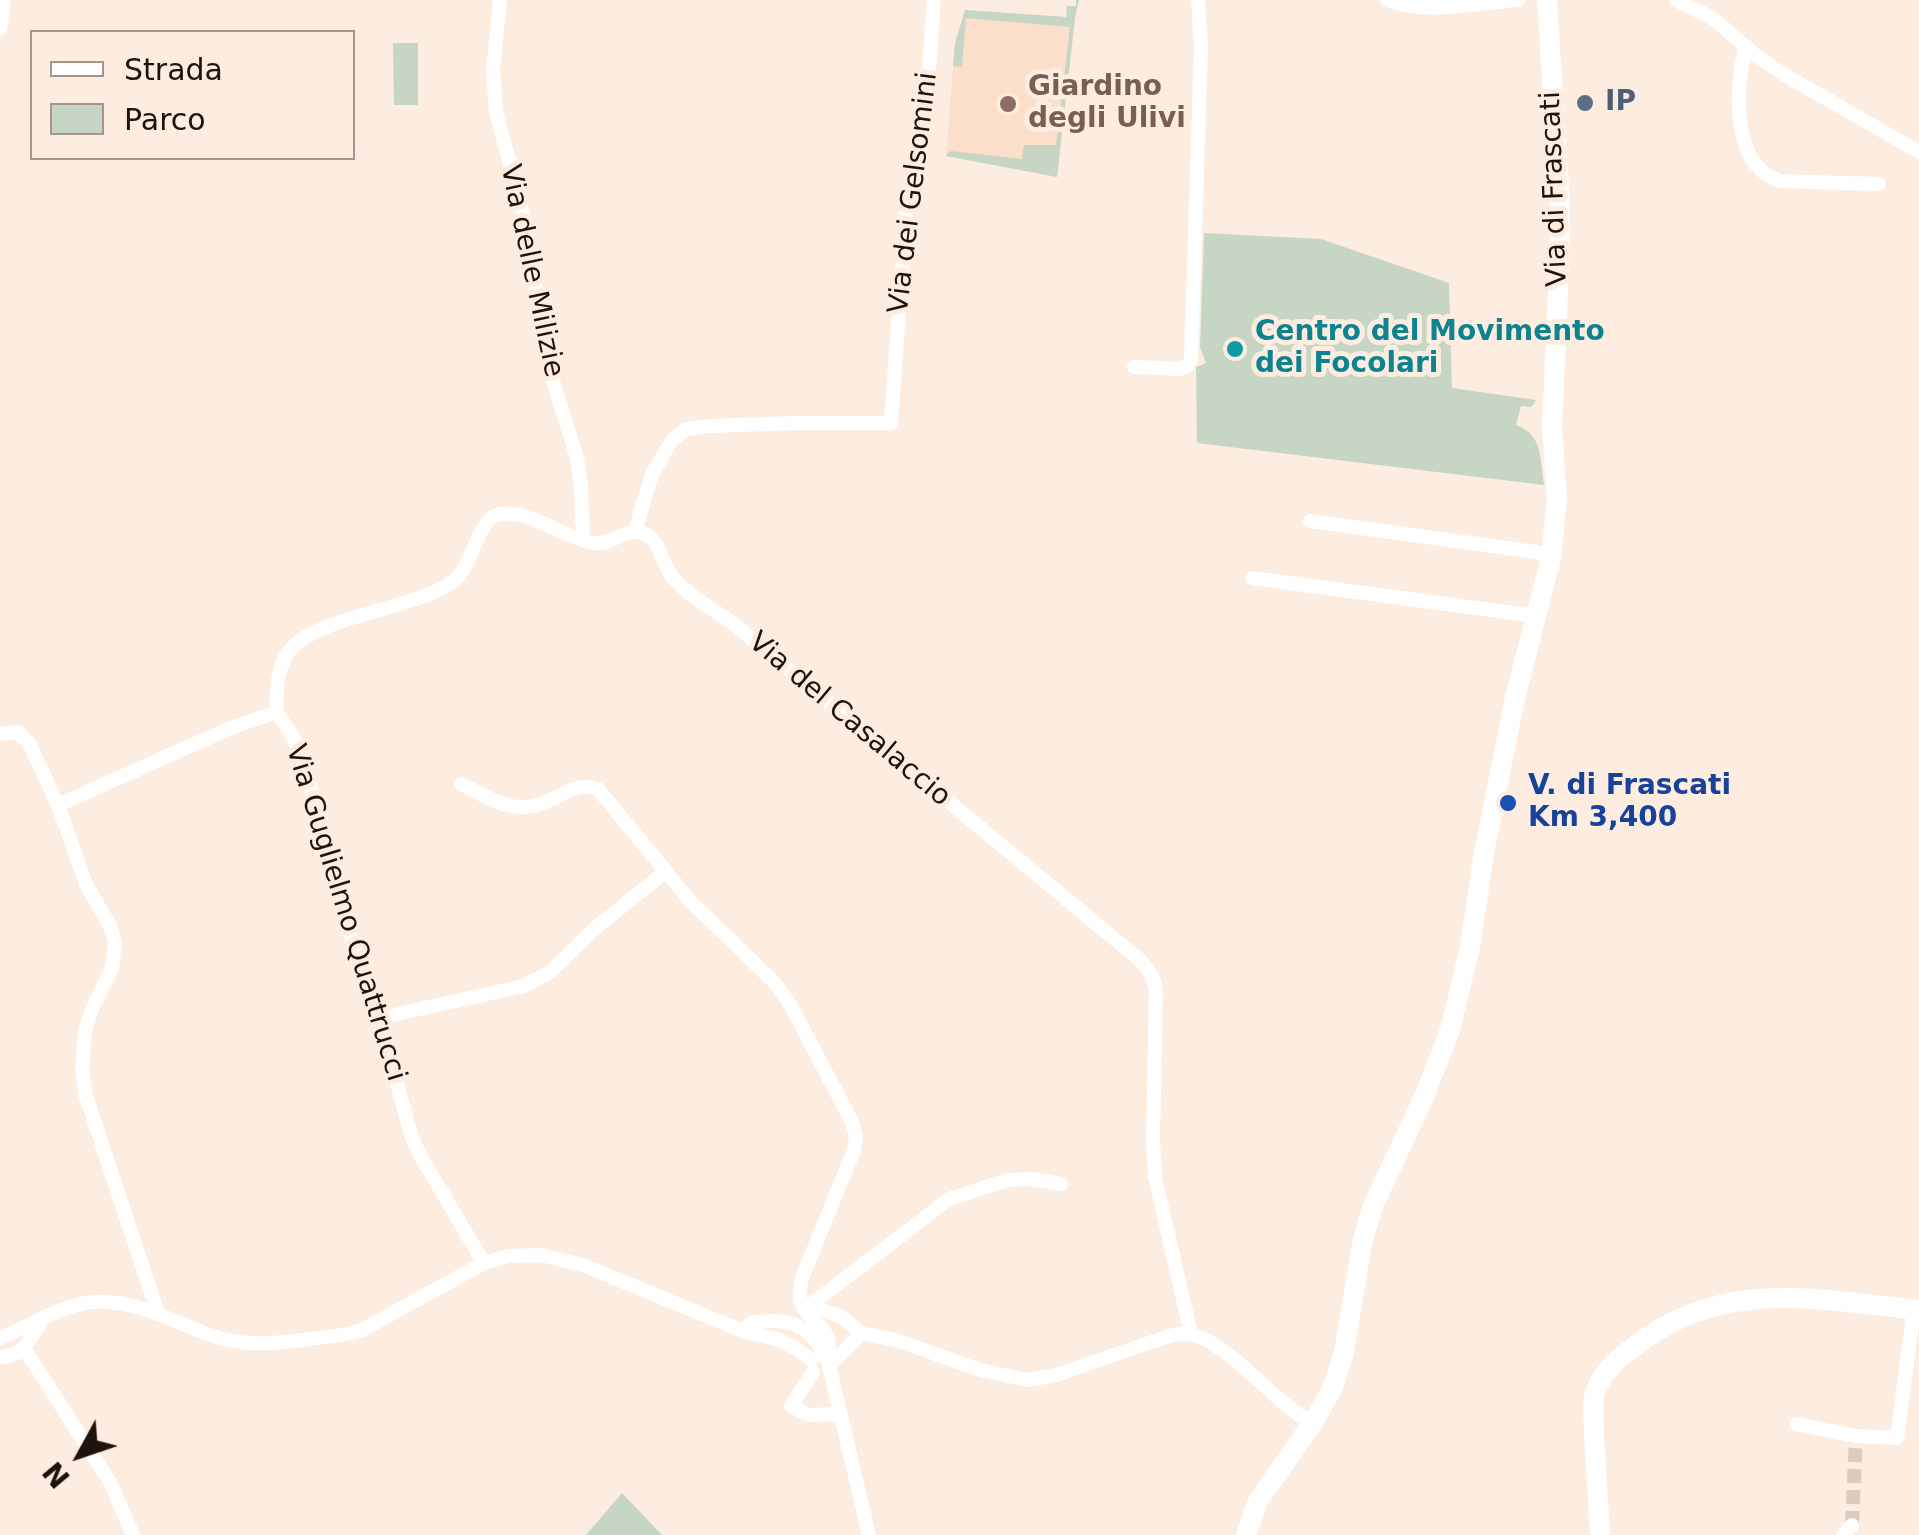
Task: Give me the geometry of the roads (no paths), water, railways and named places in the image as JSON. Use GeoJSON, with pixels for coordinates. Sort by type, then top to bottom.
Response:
{"type":"FeatureCollection","features":[{"type":"Feature","properties":{"kind":"main road","name":"Via di Frascati"},"geometry":{"type":"LineString","coordinates":[[1246,1535],[1258,1501],[1312,1424],[1342,1362],[1358,1260],[1372,1208],[1432,1079],[1458,1004],[1515,698],[1551,558],[1556,500],[1552,427],[1560,247],[1548,0]]}},
{"type":"Feature","properties":{"kind":"main road"},"geometry":{"type":"LineString","coordinates":[[1600,1535],[1593,1399],[1608,1370],[1647,1336],[1709,1308],[1756,1298],[1917,1310]]}},
{"type":"Feature","properties":{"kind":"street"},"geometry":{"type":"LineString","coordinates":[[0,29],[4,0]]}},
{"type":"Feature","properties":{"kind":"street","name":"Via delle Milizie"},"geometry":{"type":"LineString","coordinates":[[500,0],[494,61],[495,106],[530,238],[544,352],[577,458],[583,540]]}},
{"type":"Feature","properties":{"kind":"street","name":"Via dei Gelsomini"},"geometry":{"type":"LineString","coordinates":[[635,532],[649,480],[672,440],[686,429],[891,423],[906,213],[923,133],[934,0]]}},
{"type":"Feature","properties":{"kind":"street"},"geometry":{"type":"LineString","coordinates":[[1134,367],[1182,368],[1191,358],[1198,0]]}},
{"type":"Feature","properties":{"kind":"street"},"geometry":{"type":"LineString","coordinates":[[1387,0],[1424,8],[1518,0]]}},
{"type":"Feature","properties":{"kind":"street"},"geometry":{"type":"LineString","coordinates":[[1676,0],[1714,18],[1768,65],[1919,152]]}},
{"type":"Feature","properties":{"kind":"street"},"geometry":{"type":"LineString","coordinates":[[1746,46],[1738,86],[1740,121],[1760,170],[1780,182],[1879,184]]}},
{"type":"Feature","properties":{"kind":"street"},"geometry":{"type":"LineString","coordinates":[[276,712],[282,664],[295,644],[315,632],[430,594],[451,583],[466,566],[492,517],[517,515],[601,544],[635,532]]}},
{"type":"Feature","properties":{"kind":"street"},"geometry":{"type":"LineString","coordinates":[[1310,521],[1536,552],[1551,558]]}},
{"type":"Feature","properties":{"kind":"street","name":"Via del Casalaccio"},"geometry":{"type":"LineString","coordinates":[[635,532],[654,542],[675,580],[1150,971],[1156,992],[1155,1177],[1191,1334]]}},
{"type":"Feature","properties":{"kind":"street"},"geometry":{"type":"LineString","coordinates":[[1252,578],[1536,616]]}},
{"type":"Feature","properties":{"kind":"street","name":"Via Guglielmo Quattrucci"},"geometry":{"type":"LineString","coordinates":[[58,805],[228,729],[276,712],[302,756],[311,789],[315,834],[380,1018],[414,1143],[484,1263]]}},
{"type":"Feature","properties":{"kind":"street"},"geometry":{"type":"LineString","coordinates":[[0,734],[18,732],[26,738],[58,805],[86,884],[115,942],[112,968],[86,1026],[82,1078],[158,1313]]}},
{"type":"Feature","properties":{"kind":"street"},"geometry":{"type":"LineString","coordinates":[[461,784],[520,808],[535,806],[580,786],[591,786],[603,794],[699,910],[779,987],[856,1136],[854,1150],[802,1278],[802,1305],[825,1332],[830,1347],[791,1406],[809,1415],[839,1414]]}},
{"type":"Feature","properties":{"kind":"street"},"geometry":{"type":"LineString","coordinates":[[380,1018],[524,986],[541,978],[666,871]]}},
{"type":"Feature","properties":{"kind":"street"},"geometry":{"type":"LineString","coordinates":[[805,1302],[949,1199],[1008,1180],[1061,1184]]}},
{"type":"Feature","properties":{"kind":"street"},"geometry":{"type":"LineString","coordinates":[[0,1338],[64,1308],[94,1302],[158,1313],[213,1336],[246,1344],[349,1334],[484,1263],[526,1255],[561,1259],[706,1316],[747,1328],[770,1320],[790,1322],[803,1329],[822,1362],[839,1414],[869,1535]]}},
{"type":"Feature","properties":{"kind":"street"},"geometry":{"type":"LineString","coordinates":[[805,1302],[840,1316],[862,1333],[1028,1380],[1170,1336],[1191,1334],[1213,1344],[1312,1424]]}},
{"type":"Feature","properties":{"kind":"street"},"geometry":{"type":"LineString","coordinates":[[805,1302],[836,1331],[845,1350]]}},
{"type":"Feature","properties":{"kind":"street"},"geometry":{"type":"LineString","coordinates":[[1796,1424],[1856,1436],[1897,1438],[1917,1310]]}},
{"type":"Feature","properties":{"kind":"street"},"geometry":{"type":"LineString","coordinates":[[0,1357],[14,1356],[24,1348],[41,1321]]}},
{"type":"Feature","properties":{"kind":"street"},"geometry":{"type":"LineString","coordinates":[[822,1362],[845,1350],[862,1333]]}},
{"type":"Feature","properties":{"kind":"street"},"geometry":{"type":"LineString","coordinates":[[24,1348],[110,1482],[133,1535]]}},
{"type":"Feature","properties":{"kind":"tunnel"},"geometry":{"type":"LineString","coordinates":[[1852,1525],[1856,1436]]}},
{"type":"Feature","properties":{"kind":"place","name":"IP"},"geometry":{"type":"Point","coordinates":[1585,103]}},
{"type":"Feature","properties":{"kind":"place","name":"Giardino degli Ulivi"},"geometry":{"type":"Point","coordinates":[1008,104]}},
{"type":"Feature","properties":{"kind":"place","name":"Centro del Movimento dei Focolari"},"geometry":{"type":"Point","coordinates":[1235,349]}},
{"type":"Feature","properties":{"kind":"place","name":"V. di Frascati Km 3,400"},"geometry":{"type":"Point","coordinates":[1508,803]}}]}
